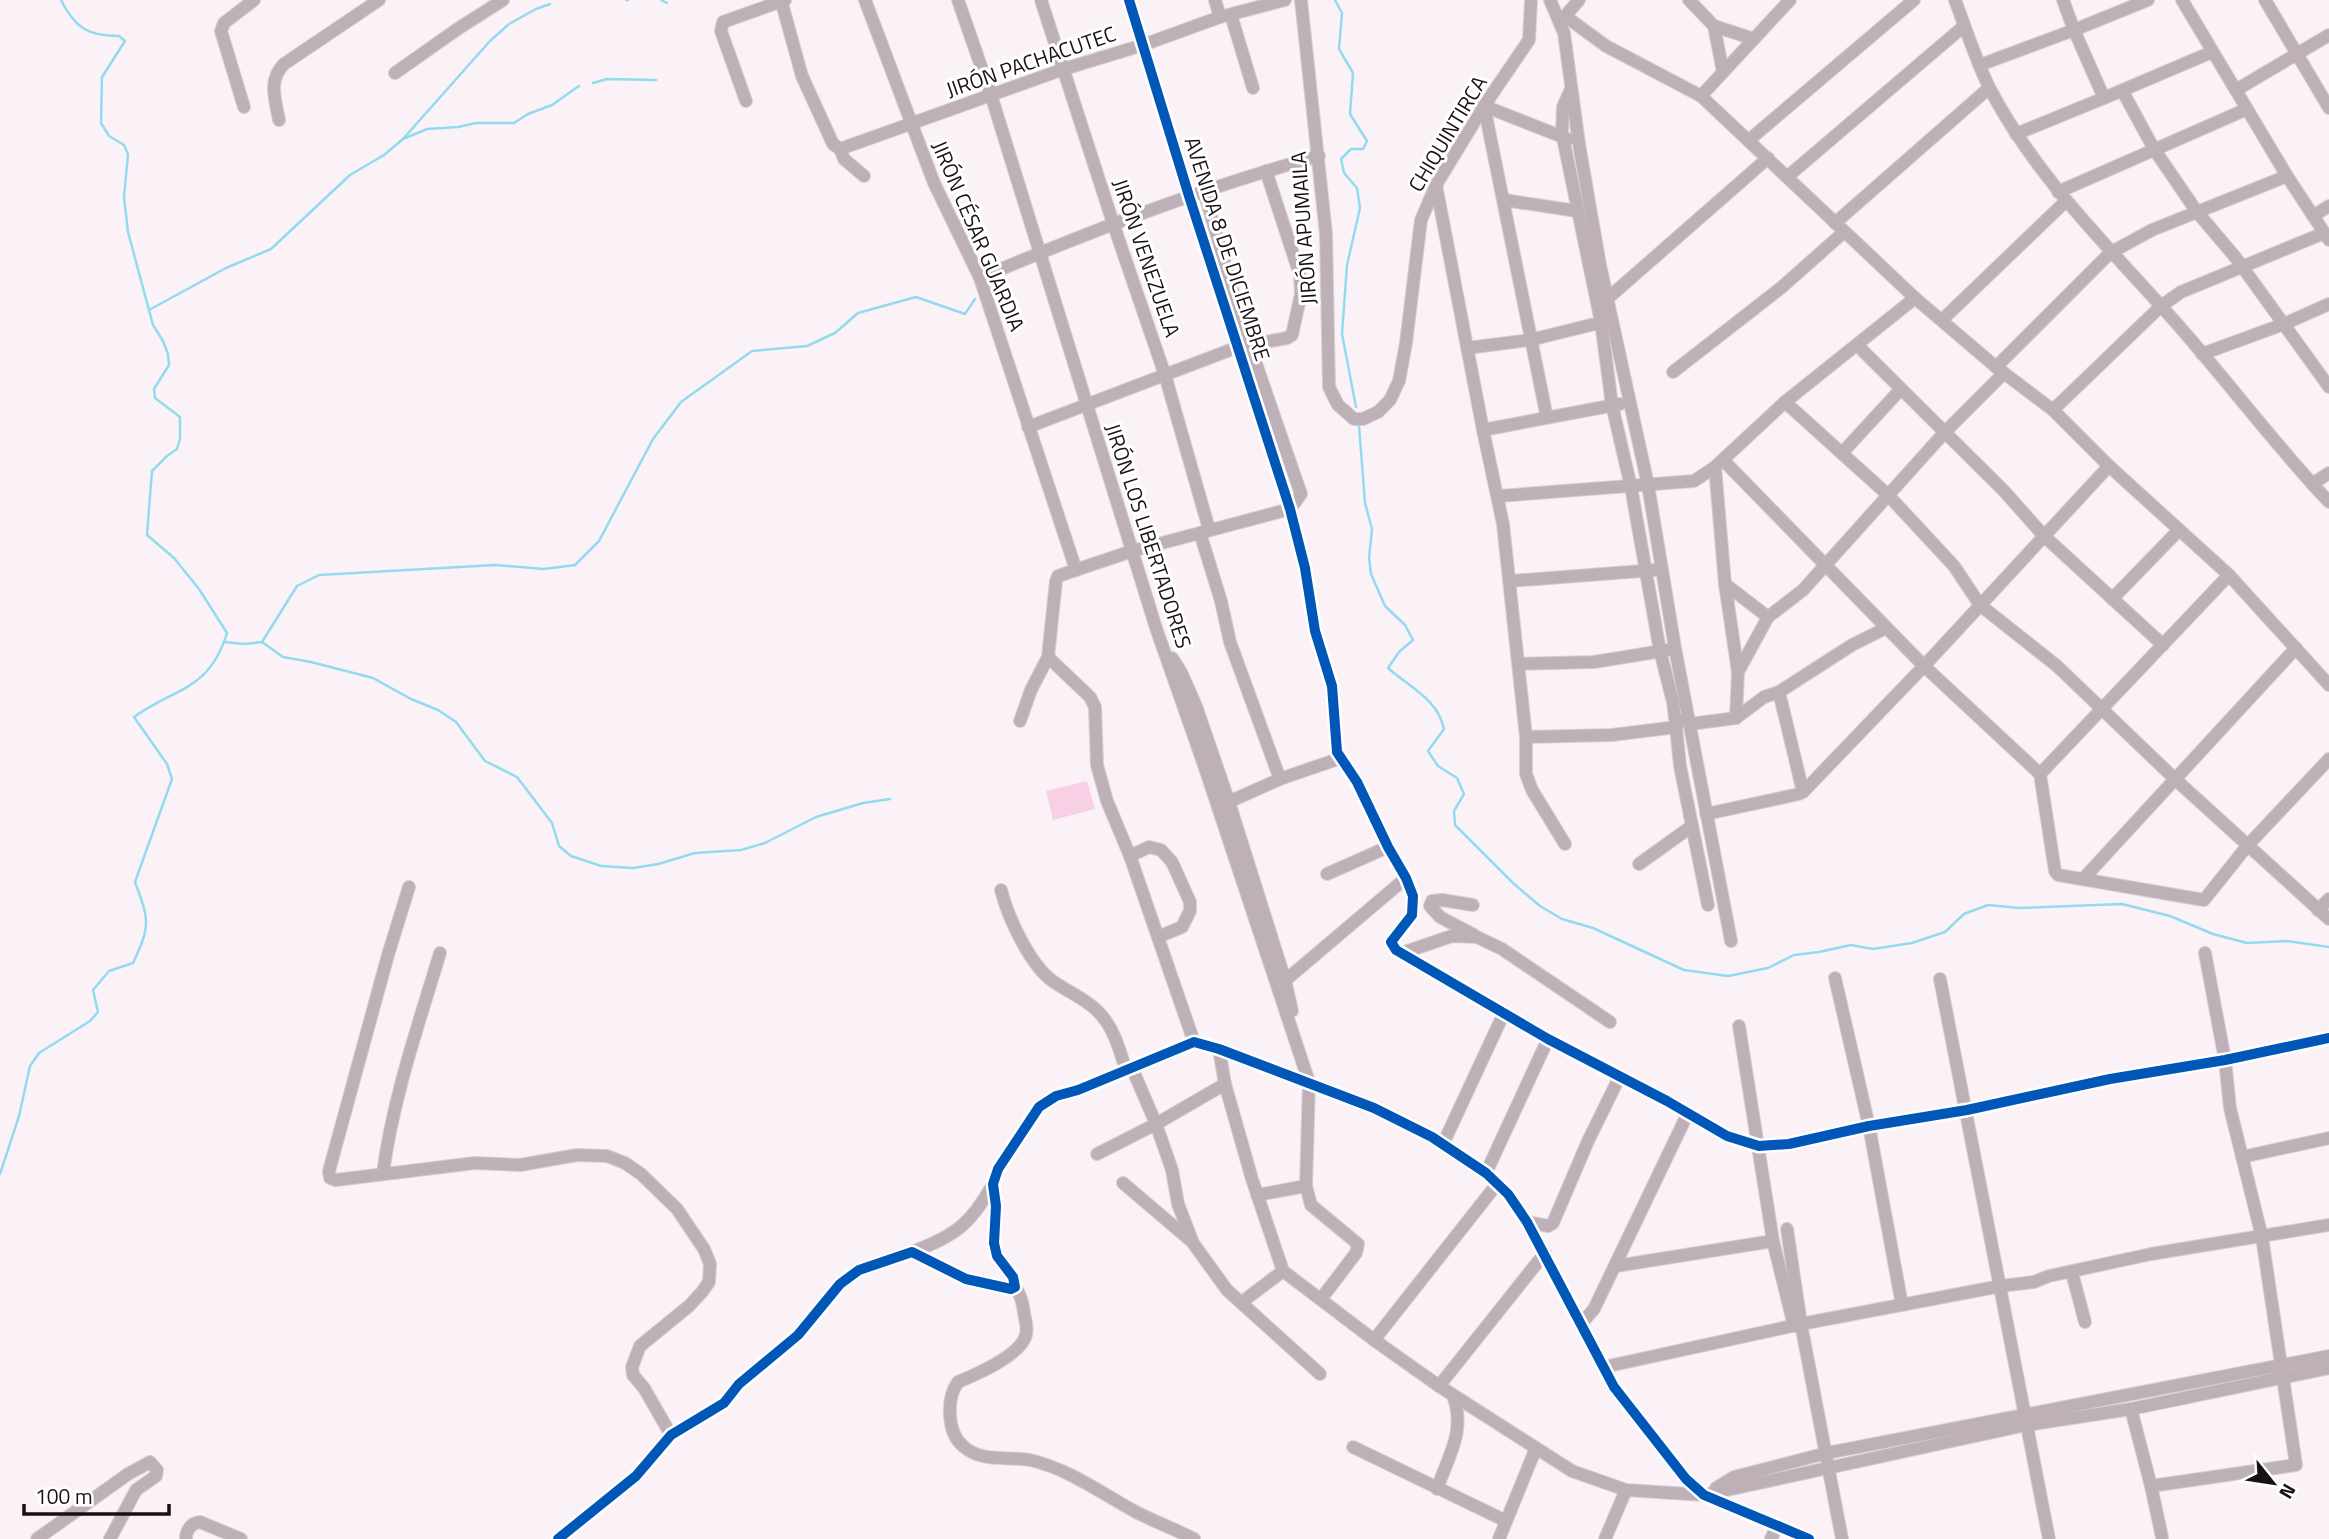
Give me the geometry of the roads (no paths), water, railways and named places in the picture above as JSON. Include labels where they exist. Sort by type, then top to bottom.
[{"type":"street","points":[[244,107],[221,32],[224,23],[254,0]]},
{"type":"street","points":[[279,120],[273,80],[276,71],[379,0]]},
{"type":"street","points":[[395,73],[503,0]]},
{"type":"street","name":"JIRÓN CÉSAR GUARDIA","points":[[865,0],[934,183],[980,278],[1076,570]]},
{"type":"street","name":"JIRÓN LOS LIBERTADORES","points":[[957,0],[1040,252],[1161,643],[1224,804],[1281,983],[1289,1024],[1309,1082]]},
{"type":"street","name":"JIRÓN VENEZUELA","points":[[1041,0],[1165,375],[1230,642],[1280,779]]},
{"type":"street","name":"AVENIDA 8 DE DICIEMBRE","points":[[1129,0],[1188,195],[1244,346],[1290,509],[1305,568],[1315,631],[1332,686],[1337,752],[1341,758]]},
{"type":"street","points":[[1215,0],[1225,16],[1253,88]]},
{"type":"street","name":"JIRÓN PACHACUTEC","points":[[836,147],[1225,16],[1285,0]]},
{"type":"street","name":"JIRÓN APUMAILA","points":[[1301,0],[1319,156],[1327,259],[1329,387],[1338,405],[1354,419],[1363,419],[1378,412]]},
{"type":"street","name":"CHIQUINTIRCA","points":[[1378,412],[1390,400],[1398,381],[1406,343],[1421,220],[1436,185],[1484,106],[1529,40],[1531,0]]},
{"type":"street","points":[[1550,0],[1562,19],[1594,265],[1606,321],[1630,402],[1648,485],[1675,648],[1731,941]]},
{"type":"street","points":[[1562,19],[1579,0]]},
{"type":"street","points":[[1689,0],[1714,26],[1754,39]]},
{"type":"street","points":[[1701,96],[1790,0]]},
{"type":"street","points":[[1749,140],[1914,0]]},
{"type":"street","points":[[1955,0],[1989,88],[2016,134],[2062,196],[2110,253],[2161,306],[2329,502]]},
{"type":"street","points":[[2063,0],[2104,98]]},
{"type":"street","points":[[1980,65],[2148,0]]},
{"type":"street","points":[[2053,410],[2161,306],[2181,292],[2326,236],[2182,0]]},
{"type":"street","points":[[2265,0],[2329,108]]},
{"type":"street","points":[[746,102],[721,31],[723,22],[782,1],[802,76],[836,147],[844,159],[864,176]]},
{"type":"street","points":[[1562,19],[1606,46],[1701,96],[1915,298],[2000,370],[2053,410],[2109,466],[2229,575],[2329,685]]},
{"type":"street","points":[[1714,26],[1723,72]]},
{"type":"street","points":[[1787,177],[1965,26]]},
{"type":"street","points":[[2236,90],[2296,52],[2329,35]]},
{"type":"street","points":[[2016,134],[2123,92],[2212,52]]},
{"type":"street","points":[[1674,372],[1782,287],[1839,227],[1989,88]]},
{"type":"street","points":[[1571,89],[1563,107],[1562,136],[1577,211],[1607,299],[1612,405],[1631,487],[1660,651],[1674,702],[1680,766],[1708,905]]},
{"type":"street","points":[[2123,92],[2154,149],[2197,212],[2212,227],[2329,387]]},
{"type":"street","points":[[1484,106],[1579,144]]},
{"type":"street","points":[[1484,106],[1547,418]]},
{"type":"street","points":[[1943,319],[2062,196],[2154,149],[2247,109]]},
{"type":"street","points":[[980,278],[1188,195],[1319,156]]},
{"type":"street","points":[[1607,299],[1768,158]]},
{"type":"street","points":[[1028,428],[1244,346],[1292,335],[1301,294],[1300,275],[1266,170]]},
{"type":"street","points":[[1738,672],[1768,617],[1803,590],[2000,370],[2110,253],[2152,230],[2287,176]]},
{"type":"street","points":[[1436,185],[1483,430],[1499,496],[1511,581],[1512,619],[1526,737],[1526,774],[1532,790],[1565,844]]},
{"type":"street","points":[[1204,191],[1241,320],[1244,346]]},
{"type":"street","points":[[1504,200],[1577,211]]},
{"type":"street","points":[[2313,216],[2329,206]]},
{"type":"street","points":[[1499,496],[1694,481],[1719,464],[1785,402],[1915,298]]},
{"type":"street","points":[[2202,354],[2284,324],[2329,304]]},
{"type":"street","points":[[1467,348],[1530,340],[1606,321]]},
{"type":"street","points":[[1858,346],[2025,513],[2044,536],[2163,645]]},
{"type":"street","points":[[1842,453],[1900,390]]},
{"type":"street","points":[[1483,430],[1630,402]]},
{"type":"street","points":[[1785,402],[1888,495],[1954,566],[1980,606],[2057,666],[2176,780],[2329,919]]},
{"type":"street","points":[[1719,464],[1826,565],[1924,666],[2040,774],[2055,873],[2061,876],[2204,900],[2248,845],[2329,759]]},
{"type":"street","points":[[1719,464],[1725,583],[1738,672],[1736,718]]},
{"type":"street","points":[[1706,814],[1803,792],[2109,466]]},
{"type":"street","points":[[2312,484],[2329,473]]},
{"type":"street","points":[[1020,721],[1031,690],[1048,657],[1056,581],[1060,575],[1132,551],[1290,509]]},
{"type":"street","points":[[2112,599],[2179,530]]},
{"type":"street","points":[[1511,581],[1662,570]]},
{"type":"street","points":[[2040,774],[2229,575]]},
{"type":"street","points":[[1725,583],[1768,617]]},
{"type":"street","points":[[1690,724],[1736,718],[1765,697],[1779,692],[1852,645],[1886,628]]},
{"type":"street","points":[[1519,664],[1594,662],[1675,648]]},
{"type":"street","points":[[2084,878],[2296,649]]},
{"type":"street","points":[[1048,657],[1090,697],[1095,707],[1097,765],[1107,801],[1130,856],[1194,1042]]},
{"type":"street","points":[[1779,692],[1803,792]]},
{"type":"street","points":[[1676,727],[1687,708]]},
{"type":"street","points":[[1526,737],[1612,735],[1676,727]]},
{"type":"street","points":[[1224,804],[1280,779],[1341,758],[1357,782],[1413,896],[1412,915],[1391,942],[1395,950],[1548,1039],[1727,1136],[1759,1146],[1789,1144],[1869,1126],[1967,1111],[2110,1079],[2225,1060],[2329,1038]]},
{"type":"street","points":[[1639,864],[1692,825]]},
{"type":"street","points":[[1130,856],[1150,847],[1161,850],[1172,862],[1190,902],[1190,911],[1182,927],[1158,937]]},
{"type":"street","points":[[1327,874],[1388,847]]},
{"type":"street","points":[[1281,983],[1406,878]]},
{"type":"street","points":[[409,887],[329,1171],[330,1178],[336,1180],[475,1163],[520,1165],[560,1156],[595,1155],[607,1156],[625,1163],[641,1174],[677,1209],[704,1249],[710,1264],[709,1282],[702,1292],[640,1346],[632,1367],[634,1375],[671,1435]]},
{"type":"street","points":[[1001,890],[1006,912],[1038,964],[1052,981],[1087,1003],[1110,1027],[1156,1124],[1172,1170],[1178,1204],[1193,1243]]},
{"type":"street","points":[[2318,910],[2329,899]]},
{"type":"street","points":[[1473,905],[1442,900],[1432,901],[1430,906],[1440,917],[1496,945],[1610,1022]]},
{"type":"street","points":[[1402,953],[1452,936],[1478,937]]},
{"type":"street","points":[[383,1173],[407,1058],[440,953]]},
{"type":"street","points":[[2151,1486],[2296,1465],[2262,1237],[2230,1108],[2225,1060],[2205,953]]},
{"type":"street","points":[[1835,978],[1869,1126],[1902,1305]]},
{"type":"street","points":[[1940,979],[2049,1539]]},
{"type":"street","points":[[1443,1144],[1504,1013]]},
{"type":"street","points":[[1739,1026],[1773,1241],[1797,1325],[1827,1453],[1827,1468],[1842,1539]]},
{"type":"street","points":[[1486,1173],[1548,1039]]},
{"type":"street","points":[[558,1539],[636,1476],[671,1435],[724,1403],[738,1384],[798,1335],[839,1284],[859,1270],[933,1244],[967,1223],[978,1211],[998,1169],[1039,1107],[1055,1096],[1078,1090],[1194,1042],[1374,1108],[1443,1144],[1486,1173],[1508,1194],[1527,1222],[1614,1387],[1675,1466],[1704,1495],[1809,1539]]},
{"type":"street","points":[[1219,1049],[1225,1084],[1257,1195],[1283,1271],[1439,1386],[1536,1448],[1573,1471],[1626,1490],[1704,1495],[1827,1468],[1867,1452]]},
{"type":"street","points":[[1527,1222],[1548,1226],[1553,1223],[1588,1141],[1620,1076]]},
{"type":"street","points":[[1309,1082],[1306,1186],[1311,1205],[1359,1244],[1356,1253],[1321,1299]]},
{"type":"street","points":[[1097,1154],[1225,1084]]},
{"type":"street","points":[[1581,1324],[1594,1309],[1616,1266],[1688,1113]]},
{"type":"street","points":[[2242,1157],[2329,1138]]},
{"type":"street","points":[[1123,1183],[1193,1243],[1227,1290],[1320,1374]]},
{"type":"street","points":[[993,1184],[996,1206],[994,1242],[997,1256],[1013,1277],[1022,1299],[1027,1326],[1025,1338],[1011,1354],[955,1386],[951,1396],[954,1434],[965,1449],[985,1456],[1028,1460],[1063,1471],[1138,1513],[1194,1539]]},
{"type":"street","points":[[1374,1340],[1497,1184]]},
{"type":"street","points":[[1257,1195],[1306,1186]]},
{"type":"street","points":[[1604,1367],[1797,1325],[2034,1282],[2151,1254],[2329,1225]]},
{"type":"street","points":[[1787,1229],[1797,1325]]},
{"type":"street","points":[[1616,1266],[1773,1241]]},
{"type":"street","points":[[912,1252],[966,1279],[1011,1289],[1015,1287]]},
{"type":"street","points":[[1439,1386],[1545,1253]]},
{"type":"street","points":[[1242,1303],[1283,1271]]},
{"type":"street","points":[[2072,1273],[2085,1322]]},
{"type":"street","points":[[2025,1420],[2131,1409],[2281,1372],[2329,1356]]},
{"type":"street","points":[[1704,1495],[1734,1477],[1827,1453],[1867,1452],[2281,1372],[2329,1368]]},
{"type":"street","points":[[1437,1489],[1456,1440],[1459,1424],[1454,1395]]},
{"type":"street","points":[[2131,1409],[2162,1538]]},
{"type":"street","points":[[1353,1447],[1506,1521]]},
{"type":"street","points":[[1499,1539],[1536,1448]]},
{"type":"street","points":[[37,1539],[128,1474],[150,1462],[157,1470],[156,1476],[136,1490],[110,1539]]},
{"type":"street","points":[[1605,1539],[1626,1490]]},
{"type":"street","points":[[186,1539],[189,1528],[200,1522],[241,1539]]},
{"type":"street","points":[[1771,1539],[1777,1526]]},
{"type":"waterway","points":[[0,1174],[19,1116],[30,1066],[39,1053],[90,1021],[98,1012],[93,990],[109,971],[133,963],[143,940],[145,914],[135,882],[172,779],[167,764],[134,717],[201,677],[220,652],[227,633],[199,589],[174,558],[147,535],[152,471],[177,449],[180,417],[155,398],[154,389],[169,365],[168,354],[153,325],[128,232],[124,197],[128,154],[124,145],[109,136],[101,123],[102,77],[125,41],[119,36],[91,32],[77,24],[61,0]]},
{"type":"waterway","points":[[661,0],[667,3]]},
{"type":"waterway","points":[[1335,0],[1342,13],[1339,49],[1353,73],[1350,114],[1367,141],[1363,149],[1351,149],[1341,159],[1344,173],[1357,188],[1360,208],[1347,265],[1342,334],[1356,407]]},
{"type":"waterway","points":[[149,310],[226,268],[271,249],[350,175],[384,155],[403,139],[490,41],[509,24],[550,4]]},
{"type":"waterway","points":[[593,83],[607,79],[656,80]]},
{"type":"waterway","points":[[403,139],[427,129],[476,123],[514,123],[528,114],[552,105],[579,86]]},
{"type":"waterway","points":[[224,642],[262,642],[297,586],[319,575],[495,565],[544,569],[575,565],[599,541],[653,439],[681,402],[752,351],[807,346],[835,333],[858,313],[916,297],[965,314],[975,299]]},
{"type":"waterway","points":[[1359,426],[1365,503],[1372,529],[1369,558],[1371,574],[1385,606],[1405,625],[1413,640],[1399,652],[1388,668],[1422,694],[1441,719],[1444,729],[1428,751],[1438,766],[1457,778],[1464,794],[1454,811],[1455,825],[1513,883],[1540,906],[1562,919],[1593,928],[1684,970],[1728,976],[1768,968],[1794,955],[1851,945],[1873,949],[1912,943],[1945,932],[1964,914],[1988,905],[2019,908],[2122,904],[2170,916],[2213,934],[2247,943],[2287,941],[2329,947]]},
{"type":"waterway","points":[[262,642],[283,657],[373,678],[438,710],[456,722],[485,761],[517,777],[552,823],[559,846],[571,856],[601,866],[633,868],[695,853],[741,850],[765,843],[816,817],[863,803],[890,799]]}]
